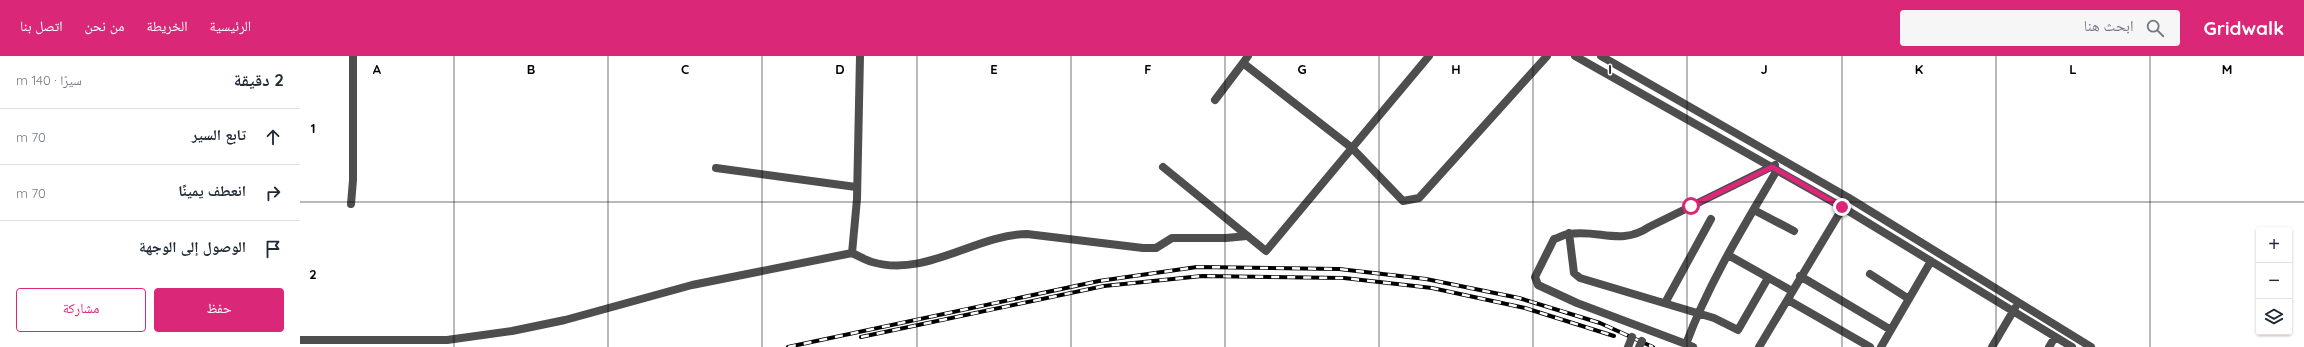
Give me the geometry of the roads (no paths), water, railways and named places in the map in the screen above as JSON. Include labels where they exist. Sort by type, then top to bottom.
[{"type":"street","points":[[351,204],[353,180],[353,56]]},
{"type":"street","points":[[852,253],[856,187],[860,56]]},
{"type":"street","points":[[1163,167],[1266,251],[1429,56]]},
{"type":"street","points":[[1215,100],[1245,59],[1352,148],[1403,201],[1419,198],[1547,56]]},
{"type":"street","points":[[1575,56],[1842,207],[2072,347]]},
{"type":"street","points":[[1601,56],[1629,71],[1782,162],[1849,198],[2020,301],[2091,347]]},
{"type":"street","points":[[1774,168],[1754,210],[1697,314],[1690,345],[1577,303],[1538,285],[1535,277],[1554,239],[1569,234],[1624,237],[1638,235],[1656,223],[1774,168],[1782,162]]},
{"type":"street","points":[[716,168],[856,187]]},
{"type":"street","points":[[1759,347],[1788,300],[1800,276],[1849,198]]},
{"type":"street","points":[[1754,210],[1794,231]]},
{"type":"street","points":[[1665,303],[1711,219]]},
{"type":"street","points":[[300,340],[447,340],[512,331],[565,320],[692,285],[852,253],[872,262],[904,265],[922,262],[1008,235],[1026,234],[1143,248],[1156,248],[1172,238],[1226,238],[1247,236]]},
{"type":"street","points":[[1569,234],[1574,272],[1580,278],[1714,318],[1738,330],[1768,278]]},
{"type":"street","points":[[1728,255],[1792,291]]},
{"type":"street","points":[[1881,347],[1931,260]]},
{"type":"street","points":[[1870,274],[1908,299]]},
{"type":"street","points":[[1800,276],[1891,330]]},
{"type":"street","points":[[1788,300],[1870,347]]},
{"type":"street","points":[[1992,347],[2020,301]]},
{"type":"street","points":[[1628,347],[1637,325]]},
{"type":"street","points":[[1641,344],[1647,329]]},
{"type":"street","points":[[2049,347],[2055,337]]},
{"type":"railway","points":[[788,347],[1099,281],[1197,267],[1339,269],[1426,279],[1519,298],[1600,323],[1653,347]]},
{"type":"railway","points":[[861,337],[1104,286],[1202,276],[1344,278],[1432,288],[1525,308],[1614,336]]}]
